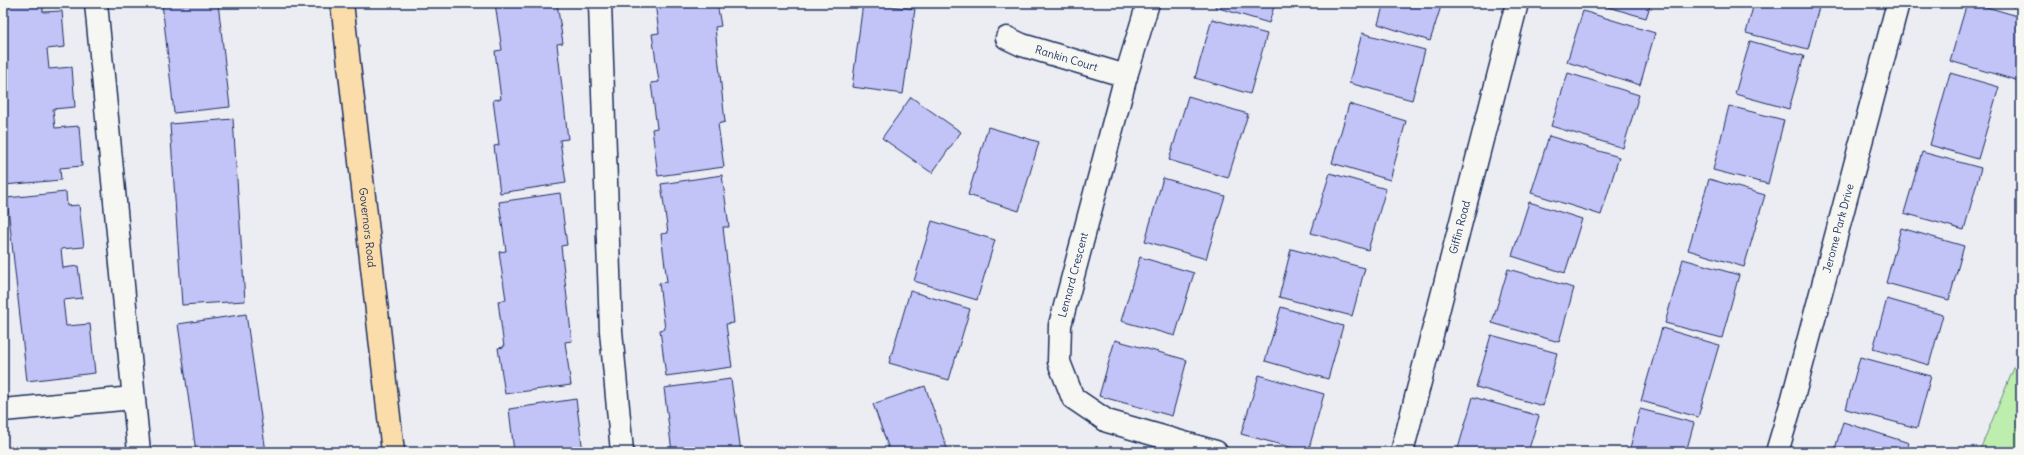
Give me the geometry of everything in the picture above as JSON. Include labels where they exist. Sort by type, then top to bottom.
[{"type":"main road","name":"Governors Road","points":[[342,3],[393,452]]},
{"type":"street","points":[[96,3],[139,452]]},
{"type":"street","points":[[600,3],[611,331],[622,452]]},
{"type":"street","name":"Lennard Crescent","points":[[1148,3],[1126,76],[1060,324],[1059,362],[1073,398],[1107,420],[1216,452]]},
{"type":"street","name":"Giffin Road","points":[[1402,452],[1517,3]]},
{"type":"street","name":"Jerome Park Drive","points":[[1777,452],[1793,398],[1898,3]]},
{"type":"street","name":"Rankin Court","points":[[1007,38],[1022,45],[1126,76]]},
{"type":"street","points":[[3,410],[133,398]]},
{"type":"green space","points":[[2021,351],[2021,452],[1979,452]]},
{"type":"building","points":[[3,3],[43,3],[43,12],[62,11],[65,47],[47,49],[49,69],[72,67],[75,107],[53,109],[55,128],[79,126],[82,166],[60,168],[61,180],[4,185]]},
{"type":"building","points":[[162,3],[218,3],[230,107],[174,113]]},
{"type":"building","points":[[495,3],[557,3],[563,43],[557,44],[568,139],[560,140],[566,183],[500,193],[494,146],[499,145],[493,100],[501,99],[495,51],[502,50]]},
{"type":"building","points":[[655,3],[717,3],[721,26],[715,27],[725,122],[718,124],[724,167],[658,176],[652,129],[657,128],[651,83],[659,82],[652,34],[659,33]]},
{"type":"building","points":[[863,3],[915,9],[903,94],[852,87]]},
{"type":"building","points":[[1216,3],[1275,3],[1269,23],[1215,7]]},
{"type":"building","points":[[1384,3],[1442,3],[1430,41],[1378,24]]},
{"type":"building","points":[[1594,3],[1651,3],[1646,18]]},
{"type":"building","points":[[1754,3],[1820,3],[1808,49],[1746,33]]},
{"type":"building","points":[[1967,3],[1973,3],[2021,17],[2021,75],[2019,81],[1950,61]]},
{"type":"building","points":[[2003,3],[2021,3],[2021,9]]},
{"type":"building","points":[[1583,11],[1655,33],[1640,85],[1567,62]]},
{"type":"building","points":[[1212,19],[1267,34],[1250,94],[1195,78]]},
{"type":"building","points":[[1362,33],[1425,50],[1412,100],[1349,83]]},
{"type":"building","points":[[1750,41],[1804,56],[1789,109],[1735,94]]},
{"type":"building","points":[[1568,73],[1639,95],[1623,148],[1551,126]]},
{"type":"building","points":[[1950,73],[1999,87],[1978,159],[1930,145]]},
{"type":"building","points":[[1188,96],[1248,114],[1228,178],[1169,160]]},
{"type":"building","points":[[911,97],[961,132],[932,173],[882,138]]},
{"type":"building","points":[[1349,104],[1406,121],[1390,180],[1332,163]]},
{"type":"building","points":[[1729,106],[1784,120],[1768,184],[1713,170]]},
{"type":"building","points":[[233,119],[245,301],[182,305],[170,124]]},
{"type":"building","points":[[988,127],[1039,142],[1019,211],[968,195]]},
{"type":"building","points":[[1549,136],[1619,157],[1601,215],[1531,193]]},
{"type":"building","points":[[1922,152],[1981,168],[1964,230],[1904,213]]},
{"type":"building","points":[[1330,173],[1386,189],[1368,250],[1311,233]]},
{"type":"building","points":[[722,175],[729,227],[723,227],[734,323],[726,324],[732,367],[666,376],[660,330],[665,329],[659,283],[667,282],[661,234],[668,233],[661,184]]},
{"type":"building","points":[[1163,178],[1225,196],[1206,259],[1145,241]]},
{"type":"building","points":[[1709,179],[1765,195],[1744,267],[1688,250]]},
{"type":"building","points":[[66,192],[67,206],[79,205],[84,247],[61,249],[63,268],[78,266],[82,298],[63,300],[66,326],[90,324],[95,373],[27,381],[7,198]]},
{"type":"building","points":[[560,193],[567,245],[561,246],[572,341],[565,342],[571,385],[505,394],[498,348],[504,347],[498,301],[506,300],[499,252],[506,251],[499,202]]},
{"type":"building","points":[[1529,202],[1582,219],[1565,273],[1512,256]]},
{"type":"building","points":[[932,221],[995,240],[977,300],[914,281]]},
{"type":"building","points":[[1901,228],[1964,246],[1949,300],[1886,283]]},
{"type":"building","points":[[1291,249],[1365,268],[1352,316],[1279,297]]},
{"type":"building","points":[[1140,257],[1194,273],[1175,336],[1121,321]]},
{"type":"building","points":[[1683,259],[1739,275],[1722,338],[1665,323]]},
{"type":"building","points":[[1508,269],[1574,288],[1559,342],[1492,323]]},
{"type":"building","points":[[910,291],[970,309],[949,380],[889,363]]},
{"type":"building","points":[[1887,299],[1943,315],[1929,365],[1873,349]]},
{"type":"building","points":[[1281,307],[1343,326],[1328,379],[1265,361]]},
{"type":"building","points":[[246,314],[266,452],[196,452],[178,324]]},
{"type":"building","points":[[1662,328],[1719,345],[1698,417],[1641,401]]},
{"type":"building","points":[[1491,335],[1557,353],[1543,406],[1476,387]]},
{"type":"building","points":[[1115,340],[1187,360],[1172,416],[1099,396]]},
{"type":"building","points":[[1860,357],[1931,376],[1917,428],[1846,409]]},
{"type":"building","points":[[1259,375],[1324,394],[1308,452],[1241,434]]},
{"type":"building","points":[[731,379],[741,452],[672,452],[664,388]]},
{"type":"building","points":[[925,386],[948,451],[890,452],[873,404]]},
{"type":"building","points":[[1473,397],[1539,416],[1528,452],[1457,452]]},
{"type":"building","points":[[576,399],[583,452],[514,452],[509,409]]},
{"type":"building","points":[[1640,409],[1694,423],[1686,452],[1629,452]]},
{"type":"building","points":[[1843,422],[1909,443],[1906,452],[1834,452]]}]
